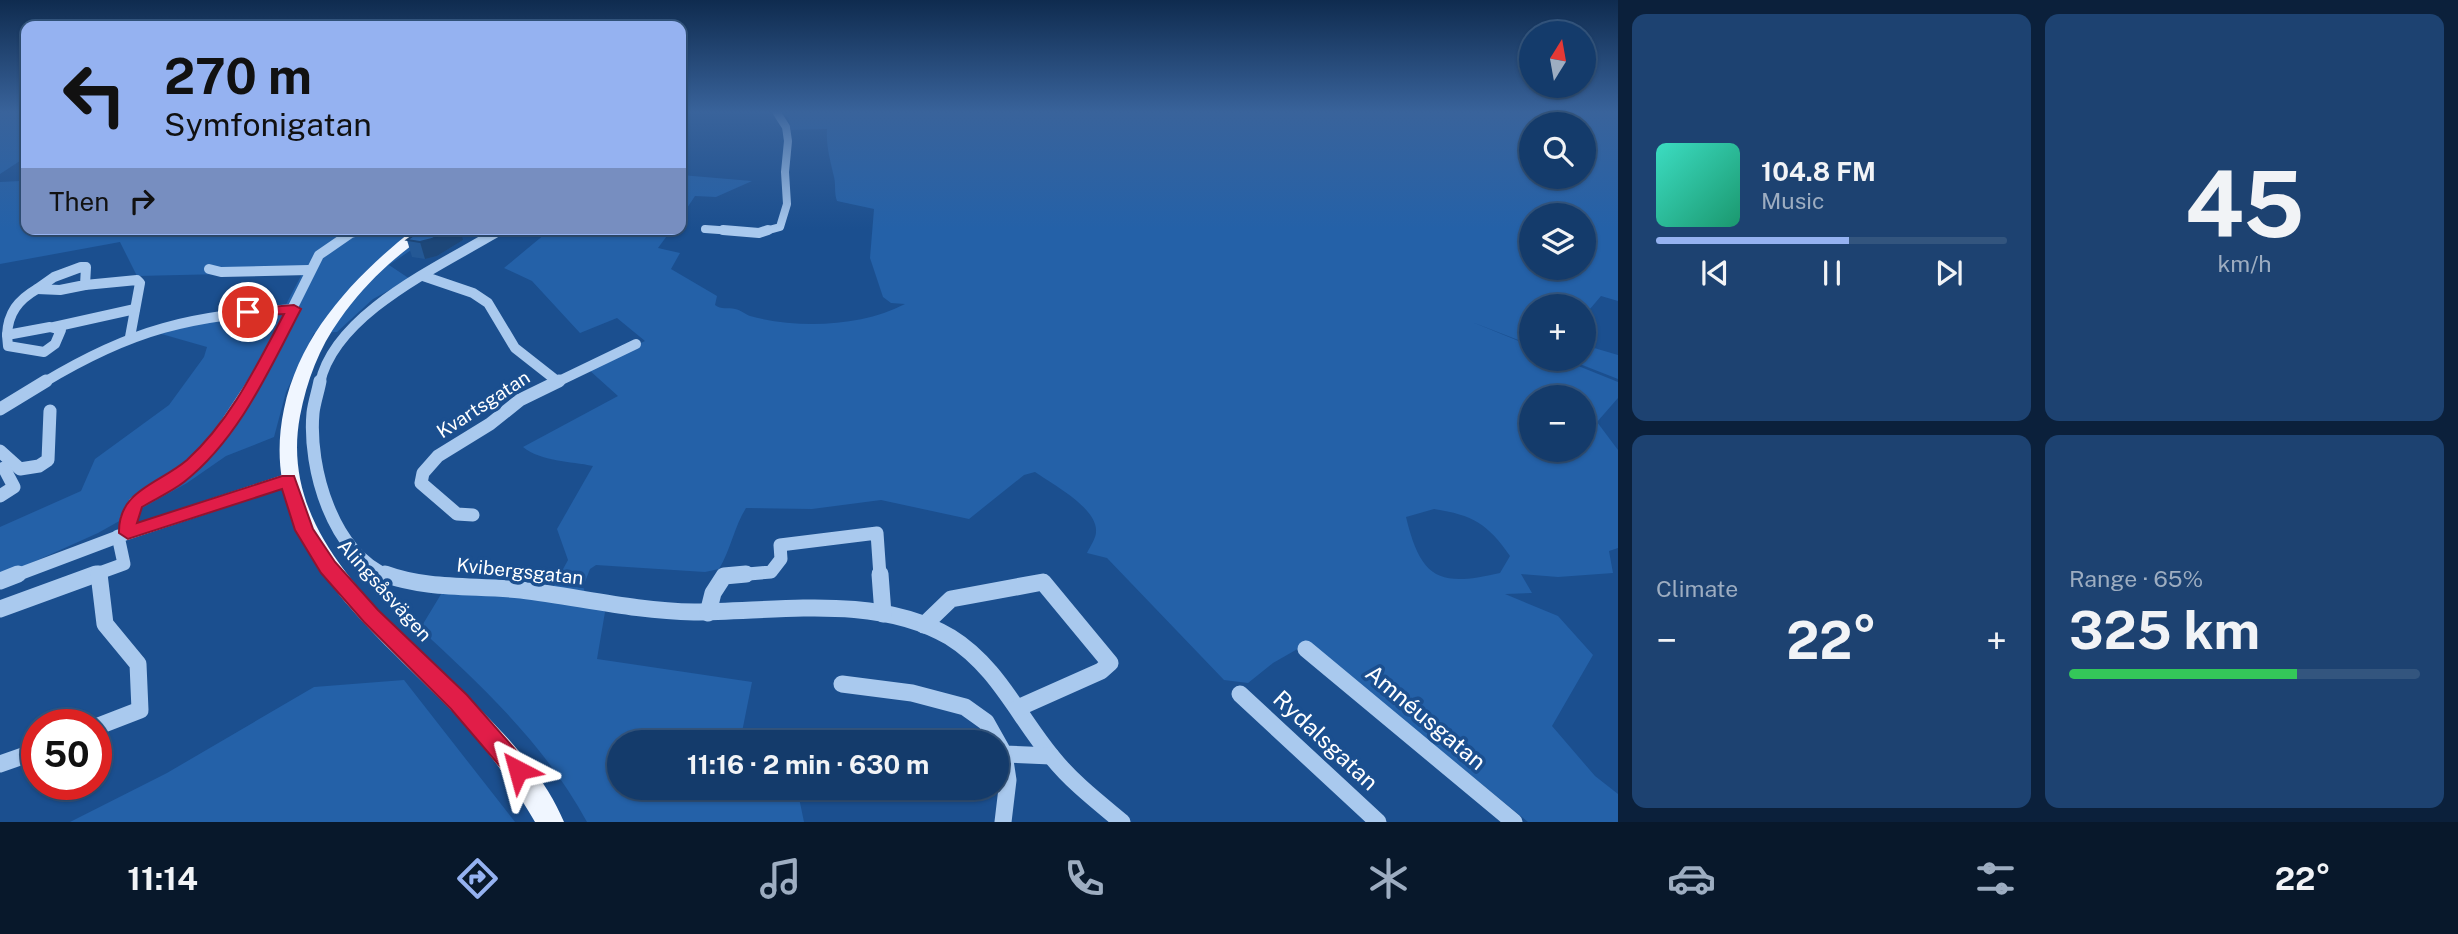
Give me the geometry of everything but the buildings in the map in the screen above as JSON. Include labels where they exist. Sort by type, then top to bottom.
[{"type":"main road","name":"Alingsåsvägen","points":[[416,235],[371,272],[339,306],[312,352],[293,401],[286,450],[288,480],[304,530],[328,568],[371,616],[492,738],[518,770],[550,822]]},
{"type":"street","points":[[705,229],[760,233],[776,229],[787,211],[790,196],[785,172],[786,151]]},
{"type":"street","points":[[0,609],[124,564],[123,534],[135,503],[177,478],[212,446],[251,390],[294,309],[309,270],[319,255],[347,235]]},
{"type":"street","name":"Kvibergsgatan","points":[[492,235],[384,299],[348,330],[326,364],[318,390],[314,429],[319,476],[332,515],[361,560],[382,573],[406,579],[534,591],[659,611],[861,611],[924,625],[967,648],[1001,682],[1051,756],[1072,780],[1122,822]]},
{"type":"street","points":[[54,327],[61,330],[59,339],[44,352],[8,346],[9,313],[27,294],[54,277],[81,267],[86,267],[85,285]]},
{"type":"street","points":[[209,269],[221,272],[309,270]]},
{"type":"street","points":[[423,276],[474,293],[488,303],[515,348],[557,381]]},
{"type":"street","points":[[37,289],[60,290],[137,281],[140,283],[130,337]]},
{"type":"street","points":[[0,409],[81,361],[130,337],[197,319],[294,309]]},
{"type":"street","points":[[7,335],[135,310]]},
{"type":"street","name":"Kvartsgatan","points":[[473,516],[457,514],[421,483],[424,472],[446,449],[491,424],[503,410],[636,344]]},
{"type":"street","points":[[5,468],[29,469],[48,460],[50,411]]},
{"type":"street","points":[[0,451],[14,487],[0,496]]},
{"type":"street","points":[[0,581],[123,534],[288,480]]},
{"type":"street","points":[[708,613],[713,593],[724,576],[771,572],[781,559],[780,545],[877,533],[883,614]]},
{"type":"street","points":[[99,573],[106,624],[138,664],[140,710],[112,721]]},
{"type":"street","points":[[924,625],[951,599],[1043,582],[1110,663],[1101,671],[1018,708]]},
{"type":"street","name":"Amnéusgatan","points":[[1306,649],[1514,822]]},
{"type":"street","points":[[842,684],[949,701],[977,713],[992,730]]},
{"type":"street","name":"Rydalsgatan","points":[[1240,694],[1378,822]]},
{"type":"street","points":[[1009,754],[1051,756]]},
{"type":"street","points":[[0,764],[21,757]]},
{"type":"street","points":[[1003,822],[1006,800]]},
{"type":"shaded area","points":[[0,151],[21,151],[21,160],[0,174]]},
{"type":"shaded area","points":[[829,151],[1519,151],[1519,189],[1596,189],[1596,151],[1618,151],[1618,301],[1601,296],[1596,302],[1596,294],[1519,294],[1519,340],[1472,322],[1519,341],[1519,371],[1591,371],[1618,382],[1618,398],[1597,422],[1618,450],[1618,548],[1609,551],[1613,573],[1558,577],[1521,574],[1532,593],[1505,594],[1558,616],[1593,655],[1552,726],[1595,776],[1618,794],[1618,822],[1528,822],[1308,643],[1273,663],[1248,683],[1224,680],[1107,558],[1087,553],[1096,532],[1090,514],[1073,498],[1035,472],[1024,475],[969,519],[881,500],[812,509],[746,508],[719,569],[705,572],[596,565],[590,569],[583,587],[587,596],[605,612],[597,659],[752,682],[742,730],[607,730],[607,800],[799,800],[804,822],[587,822],[533,743],[490,696],[420,629],[446,586],[549,595],[568,560],[557,529],[593,466],[539,456],[523,447],[618,396],[588,369],[645,341],[617,318],[580,333],[532,281],[504,268],[544,235],[668,235],[658,248],[680,253],[671,269],[717,296],[715,305],[750,316],[788,323],[829,324],[888,312],[905,304],[891,303],[883,297],[870,258],[874,209],[837,201]],"holes":[[[1434,509],[1459,514],[1487,529],[1510,556],[1500,573],[1462,579],[1448,578],[1436,574],[1427,566],[1412,538],[1406,517]]]},
{"type":"shaded area","points":[[686,175],[752,181],[716,197],[695,196],[686,210]]},
{"type":"shaded area","points":[[21,181],[21,235],[433,235],[389,265],[410,279],[373,299],[337,332],[314,333],[286,392],[274,437],[226,456],[187,483],[98,533],[0,577],[0,527],[81,491],[95,459],[169,405],[204,357],[207,347],[158,333],[225,319],[281,314],[303,272],[137,276],[120,242],[0,264],[0,182]]},
{"type":"shaded area","points":[[1596,349],[1618,355],[1618,379],[1596,370]]},
{"type":"shaded area","points":[[404,680],[515,822],[70,822],[167,773],[314,687]]},
{"type":"route","points":[[248,312],[294,309],[251,390],[212,446],[194,466],[135,503],[127,518],[128,533],[288,480],[304,530],[328,568],[371,616],[459,702],[518,770]]}]
